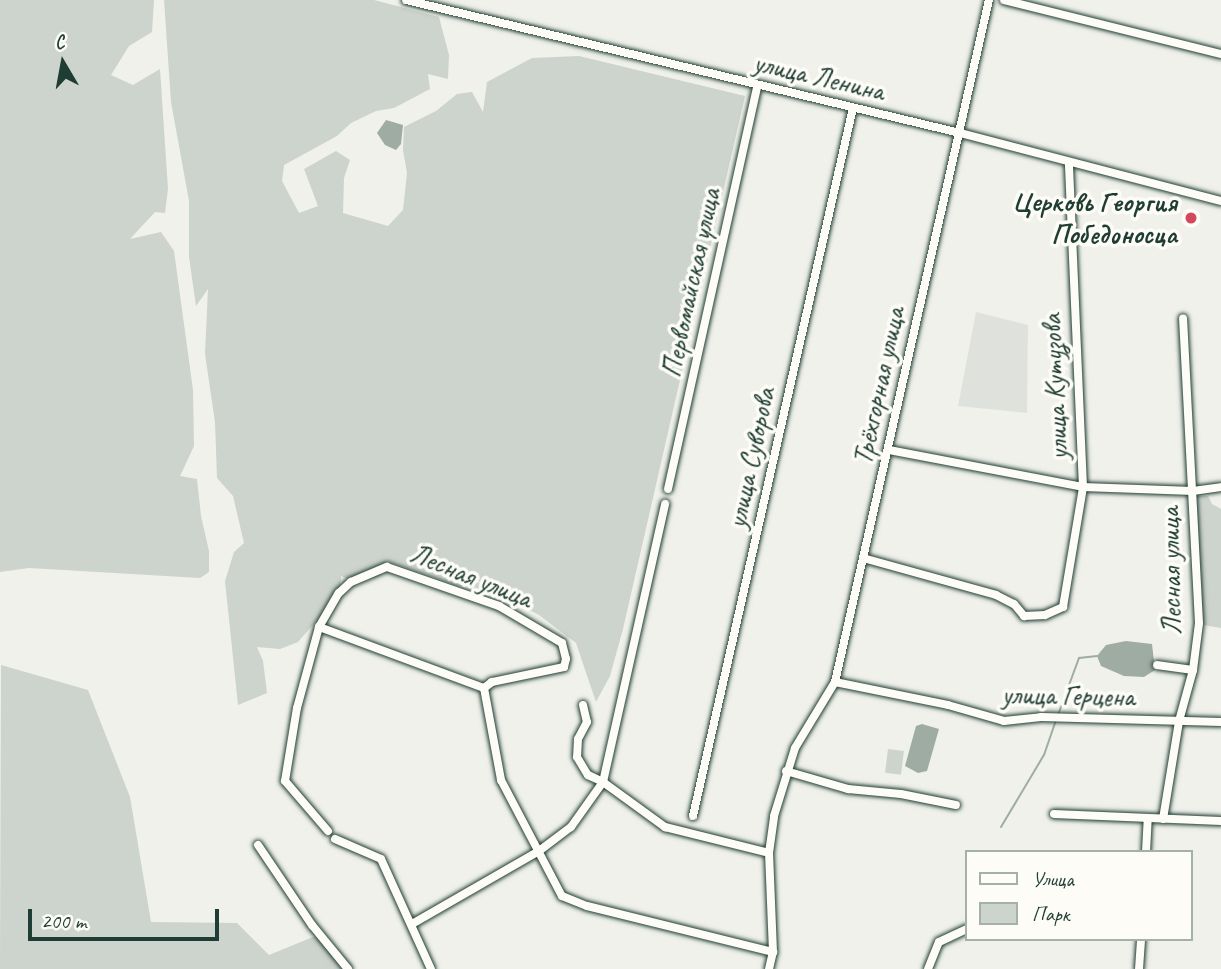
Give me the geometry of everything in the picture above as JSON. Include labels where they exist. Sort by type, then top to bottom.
[{"type":"street","name":"улица Ленина","points":[[405,0],[956,132],[1069,164],[1221,201]]},
{"type":"street","name":"Трёхгорная улица","points":[[769,969],[773,952],[769,853],[786,771],[794,748],[835,682],[889,450],[956,132],[989,0]]},
{"type":"street","points":[[1004,0],[1221,54]]},
{"type":"street","name":"Первомайская улица","points":[[668,489],[757,86]]},
{"type":"street","name":"улица Суворова","points":[[693,817],[853,108]]},
{"type":"street","name":"улица Кутузова","points":[[863,558],[996,595],[1014,604],[1024,616],[1045,615],[1063,607],[1083,486],[1069,164]]},
{"type":"street","name":"Лесная улица","points":[[1163,819],[1179,720],[1193,670],[1199,623],[1183,318]]},
{"type":"street","points":[[889,450],[1083,486],[1192,491],[1221,487]]},
{"type":"street","points":[[412,924],[539,851],[571,827],[603,782],[665,504]]},
{"type":"street","name":"Лесная улица","points":[[319,627],[339,593],[351,582],[387,567],[499,607],[562,643],[566,659],[564,667],[492,682],[484,688]]},
{"type":"street","points":[[328,831],[285,781],[297,708],[319,627],[484,688],[501,780],[562,896],[587,906],[773,952]]},
{"type":"street","points":[[1157,665],[1193,670]]},
{"type":"street","name":"улица Герцена","points":[[835,682],[948,705],[1004,721],[1041,717],[1221,722]]},
{"type":"street","points":[[583,705],[587,722],[578,739],[578,758],[588,775],[603,782],[665,827],[769,853]]},
{"type":"street","points":[[786,771],[848,789],[901,794],[956,805]]},
{"type":"street","points":[[1054,814],[1221,821]]},
{"type":"street","points":[[1146,850],[1148,818]]},
{"type":"street","points":[[335,839],[381,859],[431,969]]},
{"type":"street","points":[[258,845],[312,925],[348,969]]},
{"type":"street","points":[[928,969],[939,942],[965,930]]},
{"type":"street","points":[[1139,969],[1141,941]]},
{"type":"shaded area","points":[[386,120],[403,125],[401,144],[396,150],[385,145],[377,133]]},
{"type":"shaded area","points":[[976,312],[1028,325],[1027,413],[958,406]]},
{"type":"shaded area","points":[[1126,641],[1152,644],[1155,670],[1144,677],[1124,676],[1101,666],[1097,656],[1106,645]]},
{"type":"shaded area","points":[[922,724],[939,729],[927,771],[918,773],[905,766],[916,726]]},
{"type":"green space","points":[[0,0],[154,0],[152,32],[129,46],[111,75],[133,85],[160,69],[168,189],[165,213],[155,212],[130,239],[161,232],[174,251],[193,390],[194,446],[180,476],[197,479],[201,516],[209,551],[209,572],[200,578],[29,568],[0,572]]},
{"type":"green space","points":[[164,0],[374,0],[439,17],[449,55],[448,79],[428,74],[430,89],[394,108],[376,111],[351,123],[337,136],[284,165],[282,181],[299,213],[318,206],[304,169],[336,151],[350,160],[344,178],[343,213],[388,226],[403,210],[407,173],[403,150],[404,127],[436,111],[457,94],[472,92],[483,112],[487,82],[532,58],[579,56],[745,96],[623,629],[610,676],[596,702],[576,643],[539,615],[496,592],[456,585],[387,561],[380,576],[355,582],[341,576],[340,590],[333,602],[298,642],[280,649],[257,647],[263,661],[267,693],[238,705],[225,581],[234,552],[244,543],[233,496],[217,478],[215,422],[205,354],[208,289],[196,306],[189,257],[189,201],[171,102]]},
{"type":"green space","points":[[1196,496],[1208,496],[1212,504],[1221,509],[1221,628],[1203,625]]},
{"type":"green space","points":[[1,665],[88,690],[130,797],[151,922],[237,923],[269,955],[313,937],[326,939],[345,969],[0,969]]},
{"type":"green space","points":[[888,749],[904,751],[901,775],[885,773]]},
{"type":"waterway","points":[[1058,715],[1079,658],[1097,656]]},
{"type":"waterway","points":[[1001,827],[1044,755],[1056,720]]},
{"type":"place","name":"Церковь Георгия Победоносца","points":[[1191,218]]}]
